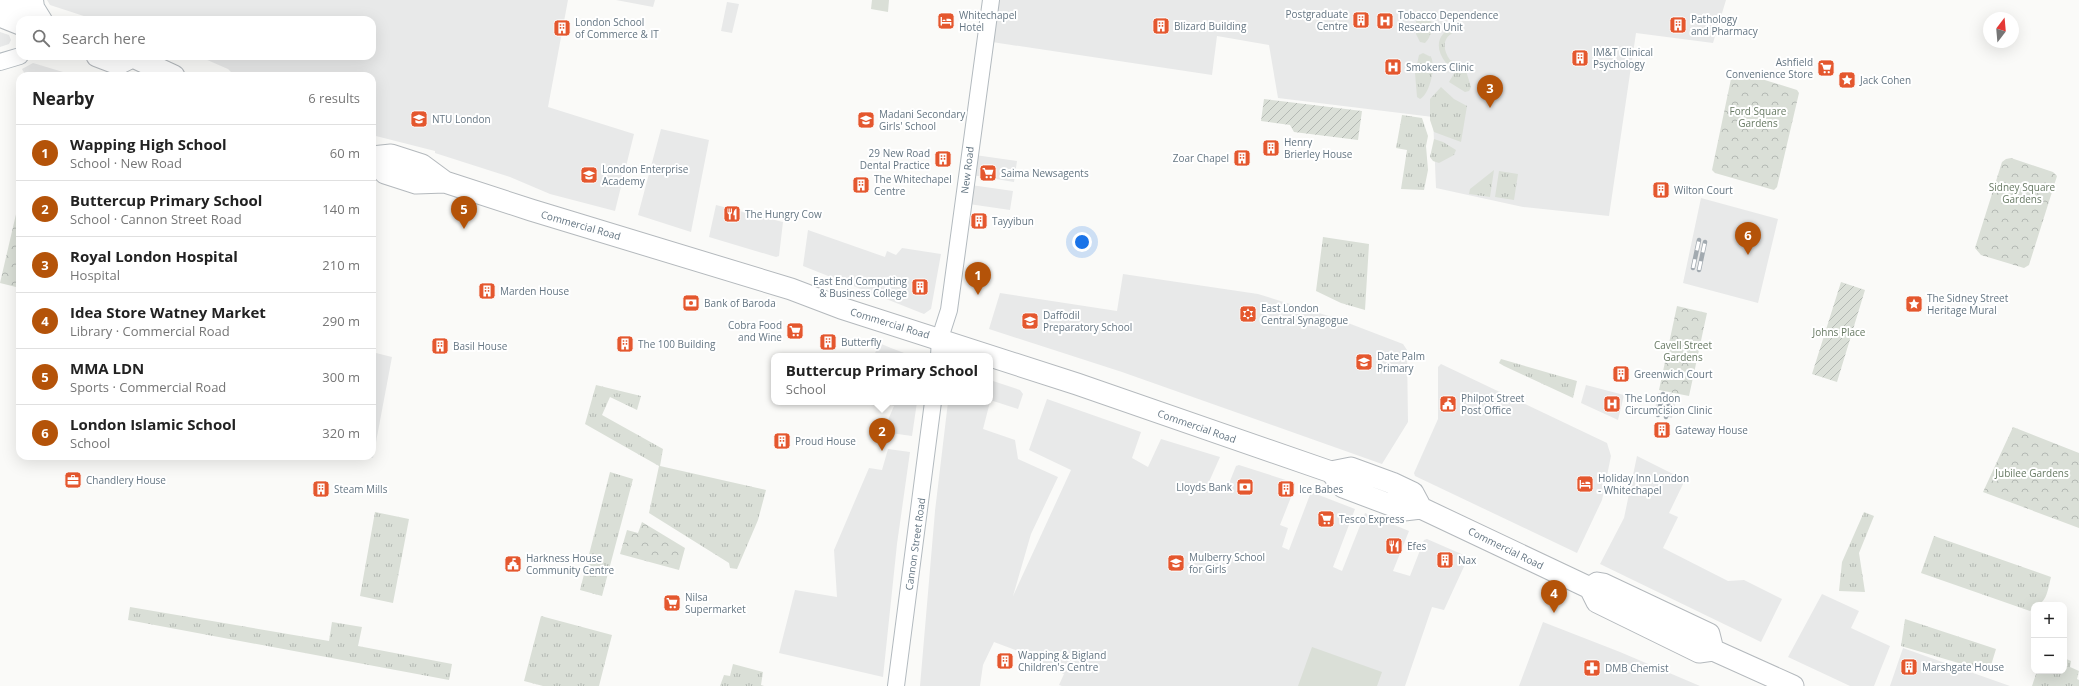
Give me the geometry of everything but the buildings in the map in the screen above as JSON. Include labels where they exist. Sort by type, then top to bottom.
[{"type":"highway","points":[[0,4],[4,2],[20,8],[33,16]]},
{"type":"highway","points":[[0,16],[16,22]]},
{"type":"highway","points":[[108,60],[118,64],[125,60]]},
{"type":"highway","points":[[138,60],[165,72]]},
{"type":"highway","name":"Commercial Road","points":[[376,157],[391,155],[422,165],[445,182],[531,210],[791,289],[959,353]]},
{"type":"highway","name":"Commercial Road","points":[[993,364],[1331,472],[1350,468],[1392,483],[1413,493],[1421,508],[1590,588],[1597,602],[1699,652],[1713,650],[1794,686]]},
{"type":"main road","points":[[35,0],[36,7],[42,16]]},
{"type":"main road","name":"New Road","points":[[940,347],[949,310],[991,0]]},
{"type":"main road","points":[[0,62],[16,57]]},
{"type":"main road","name":"Cannon Street Road","points":[[896,686],[933,405]]},
{"type":"shaded area","points":[[47,0],[568,0],[548,107],[634,134],[615,211],[550,194],[510,177],[435,153],[435,151],[376,136],[376,72],[231,72],[228,69],[207,60],[376,60],[376,16],[84,16],[50,5]]},
{"type":"shaded area","points":[[616,0],[655,0],[653,7]]},
{"type":"shaded area","points":[[997,0],[1726,0],[1713,43],[1636,33],[1609,216],[1523,207],[1436,188],[1433,117],[1278,98],[1269,45],[1217,36],[1212,75],[992,42]]},
{"type":"shaded area","points":[[727,2],[739,4],[732,33],[721,31]]},
{"type":"shaded area","points":[[0,32],[9,35],[11,40],[9,44],[0,47]]},
{"type":"shaded area","points":[[33,63],[63,72],[24,72],[22,69]]},
{"type":"shaded area","points":[[661,129],[709,140],[691,232],[638,215]]},
{"type":"shaded area","points":[[975,155],[1017,161],[1014,182],[972,175]]},
{"type":"shaded area","points":[[971,185],[1013,191],[1010,210],[969,204]]},
{"type":"shaded area","points":[[1701,198],[1778,219],[1758,303],[1683,283]]},
{"type":"shaded area","points":[[716,205],[783,222],[779,256],[776,257],[709,237]]},
{"type":"shaded area","points":[[808,230],[885,257],[887,251],[896,255],[902,248],[941,254],[931,309],[924,314],[803,266]]},
{"type":"shaded area","points":[[1123,274],[1258,294],[1335,318],[1403,344],[1407,350],[1408,422],[1382,464],[1122,372],[989,329],[1000,293],[1117,311]]},
{"type":"shaded area","points":[[879,343],[904,353],[875,353]]},
{"type":"shaded area","points":[[376,353],[392,357],[376,442]]},
{"type":"shaded area","points":[[1441,364],[1607,443],[1611,456],[1602,500],[1577,553],[1415,476],[1414,473],[1438,419],[1438,367]]},
{"type":"shaded area","points":[[993,381],[1020,390],[1023,394],[1018,409],[993,401]]},
{"type":"shaded area","points":[[1586,385],[1624,395],[1618,420],[1581,403]]},
{"type":"shaded area","points":[[1658,393],[1677,397],[1672,418],[1654,414]]},
{"type":"shaded area","name":"Mulberry School for Girls","points":[[1047,399],[1141,432],[1132,458],[1148,467],[1161,439],[1220,457],[1208,484],[1226,491],[1236,466],[1239,465],[1295,483],[1295,487],[1280,525],[1288,528],[1282,547],[1289,550],[1311,492],[1355,509],[1333,567],[1342,571],[1365,513],[1409,531],[1393,571],[1410,576],[1424,540],[1427,539],[1466,556],[1467,560],[1444,610],[1432,607],[1405,686],[1062,686],[1059,685],[1064,674],[1041,664],[1042,660],[994,642],[983,665],[980,686],[920,686],[935,511],[948,405],[989,405],[983,429],[1015,440],[1018,459],[1058,477],[1031,534],[1013,596],[1071,470],[1029,450]]},
{"type":"shaded area","points":[[891,405],[917,405],[912,436],[883,432],[894,406]]},
{"type":"shaded area","points":[[888,449],[910,452],[897,544],[883,677],[779,653],[795,590],[837,597],[834,550],[869,468],[882,470]]},
{"type":"shaded area","points":[[1637,456],[1685,480],[1669,513],[1678,517],[1663,548],[1728,581],[1744,580],[1782,599],[1761,642],[1600,564],[1624,518]]},
{"type":"shaded area","points":[[1822,594],[1859,611],[1851,628],[1890,646],[1874,686],[1850,686],[1788,657]]},
{"type":"shaded area","points":[[1543,622],[1620,652],[1700,686],[1519,686]]},
{"type":"shaded area","points":[[1903,648],[1976,674],[2010,686],[1890,686]]},
{"type":"green space","points":[[872,0],[889,0],[888,12],[871,9]]},
{"type":"green space","points":[[1421,17],[1431,20],[1432,23],[1430,35],[1425,43],[1420,42],[1416,34],[1416,20]]},
{"type":"green space","points":[[1455,26],[1457,31],[1448,36],[1445,47],[1447,56],[1450,60],[1458,63],[1458,66],[1446,63],[1442,57],[1439,47],[1439,42],[1444,33]]},
{"type":"green space","points":[[1423,53],[1431,57],[1433,67],[1427,92],[1420,99],[1417,97],[1415,73],[1419,55]]},
{"type":"green space","points":[[1460,70],[1466,71],[1471,87],[1469,91],[1465,92],[1449,82],[1455,72]]},
{"type":"green space","name":"Ford Square Gardens","points":[[1736,71],[1797,90],[1799,93],[1777,187],[1774,190],[1715,173],[1712,170],[1732,74]]},
{"type":"green space","points":[[1441,87],[1454,99],[1467,106],[1461,142],[1434,132],[1430,120],[1430,99]]},
{"type":"green space","points":[[1264,99],[1362,111],[1358,140],[1294,132],[1290,125],[1261,121]]},
{"type":"green space","points":[[1402,115],[1422,118],[1428,136],[1426,146],[1428,170],[1424,190],[1401,189],[1407,150],[1396,148]]},
{"type":"green space","points":[[1434,139],[1443,142],[1456,150],[1454,155],[1439,163],[1433,161],[1430,157]]},
{"type":"green space","name":"Sidney Square Gardens","points":[[2011,158],[2053,172],[2057,176],[2029,265],[2024,268],[1981,255],[1975,248],[2002,162]]},
{"type":"green space","points":[[1494,170],[1490,197],[1469,194],[1470,189]]},
{"type":"green space","points":[[1499,171],[1518,174],[1514,200],[1495,197]]},
{"type":"green space","points":[[16,214],[16,287],[0,283]]},
{"type":"green space","points":[[1323,237],[1369,244],[1365,310],[1341,303],[1316,291]]},
{"type":"green space","name":"Johns Place","points":[[1841,282],[1865,290],[1837,382],[1812,374]]},
{"type":"green space","name":"Cavell Street Gardens","points":[[1677,306],[1707,313],[1689,396],[1659,390]]},
{"type":"green space","points":[[1501,359],[1577,381],[1573,398],[1504,366],[1499,363]]},
{"type":"green space","points":[[596,385],[641,396],[637,410],[610,397],[602,415],[663,449],[660,466],[766,490],[758,520],[737,569],[730,568],[729,563],[649,513],[659,466],[585,424]]},
{"type":"green space","name":"Jubilee Gardens","points":[[2013,427],[2079,453],[2079,528],[1983,492]]},
{"type":"green space","points":[[610,472],[633,479],[602,596],[580,590]]},
{"type":"green space","points":[[375,512],[409,519],[393,603],[360,596]]},
{"type":"green space","points":[[1864,512],[1874,516],[1859,553],[1865,592],[1839,591],[1842,562]]},
{"type":"green space","points":[[642,522],[685,548],[679,570],[620,554],[627,530],[638,533]]},
{"type":"green space","points":[[1934,536],[2051,577],[2048,591],[2044,599],[2042,602],[2031,602],[2030,611],[1921,573]]},
{"type":"green space","points":[[130,607],[329,641],[332,622],[362,627],[358,646],[452,664],[449,680],[128,620]]},
{"type":"green space","points":[[541,616],[612,635],[599,686],[543,686],[524,681]]},
{"type":"green space","points":[[1905,619],[1996,649],[1989,672],[1901,646]]},
{"type":"green space","points":[[1312,647],[1382,672],[1377,686],[1298,686]]},
{"type":"green space","points":[[2067,659],[2071,661],[2070,667],[2079,671],[2077,679],[2079,680],[2079,686],[2032,686],[2036,674],[2067,674]]},
{"type":"green space","points":[[733,664],[763,672],[761,685],[764,686],[720,686],[724,675],[730,676]]},
{"type":"railway","points":[[1693,268],[1699,240]]},
{"type":"railway","points":[[1699,270],[1705,242]]},
{"type":"railway","points":[[1658,415],[1663,394]]},
{"type":"railway","points":[[1666,417],[1671,396]]},
{"type":"place","name":"Postgraduate Centre","points":[[1361,20]]},
{"type":"place","name":"Whitechapel Hotel","points":[[946,21]]},
{"type":"place","name":"Tobacco Dependence Research Unit","points":[[1385,21]]},
{"type":"place","name":"Pathology and Pharmacy","points":[[1678,25]]},
{"type":"place","name":"Blizard Building","points":[[1161,26]]},
{"type":"place","name":"London School of Commerce & IT","points":[[562,28]]},
{"type":"place","name":"IM&T Clinical Psychology","points":[[1580,58]]},
{"type":"place","name":"Smokers Clinic","points":[[1393,67]]},
{"type":"place","name":"Ashfield Convenience Store","points":[[1826,68]]},
{"type":"place","name":"Jack Cohen","points":[[1847,80]]},
{"type":"place","name":"Royal London Hospital","points":[[1490,108]]},
{"type":"place","name":"NTU London","points":[[419,119]]},
{"type":"place","name":"Madani Secondary Girls' School","points":[[866,120]]},
{"type":"place","name":"Henry Brierley House","points":[[1271,148]]},
{"type":"place","name":"Zoar Chapel","points":[[1242,158]]},
{"type":"place","name":"29 New Road Dental Practice","points":[[943,159]]},
{"type":"place","name":"Saima Newsagents","points":[[988,173]]},
{"type":"place","name":"London Enterprise Academy","points":[[589,175]]},
{"type":"place","name":"The Whitechapel Centre","points":[[861,185]]},
{"type":"place","name":"Wilton Court","points":[[1661,190]]},
{"type":"place","name":"The Hungry Cow","points":[[732,214]]},
{"type":"place","name":"Tayyibun","points":[[979,221]]},
{"type":"place","name":"MMA LDN","points":[[464,229]]},
{"type":"place","name":"London Islamic School","points":[[1748,255]]},
{"type":"place","name":"East End Computing & Business College","points":[[920,287]]},
{"type":"place","name":"Marden House","points":[[487,291]]},
{"type":"place","name":"Wapping High School","points":[[978,295]]},
{"type":"place","name":"Bank of Baroda","points":[[691,303]]},
{"type":"place","name":"The Sidney Street Heritage Mural","points":[[1914,304]]},
{"type":"place","name":"East London Central Synagogue","points":[[1248,314]]},
{"type":"place","name":"Daffodil Preparatory School","points":[[1030,321]]},
{"type":"place","name":"Cobra Food and Wine","points":[[795,331]]},
{"type":"place","name":"Butterfly","points":[[828,342]]},
{"type":"place","name":"The 100 Building","points":[[625,344]]},
{"type":"place","name":"Basil House","points":[[440,346]]},
{"type":"place","name":"Date Palm Primary","points":[[1364,362]]},
{"type":"place","name":"Greenwich Court","points":[[1621,374]]},
{"type":"place","name":"Philpot Street Post Office","points":[[1448,404]]},
{"type":"place","name":"The London Circumcision Clinic","points":[[1612,404]]},
{"type":"place","name":"Gateway House","points":[[1662,430]]},
{"type":"place","name":"Proud House","points":[[782,441]]},
{"type":"place","name":"Buttercup Primary School","points":[[882,451]]},
{"type":"place","name":"Chandlery House","points":[[73,480]]},
{"type":"place","name":"Holiday Inn London - Whitechapel","points":[[1585,484]]},
{"type":"place","name":"Lloyds Bank","points":[[1245,487]]},
{"type":"place","name":"Steam Mills","points":[[321,489]]},
{"type":"place","name":"Ice Babes","points":[[1286,489]]},
{"type":"place","name":"Tesco Express","points":[[1326,519]]},
{"type":"place","name":"Efes","points":[[1394,546]]},
{"type":"place","name":"Nax","points":[[1445,560]]},
{"type":"place","name":"Mulberry School for Girls","points":[[1176,563]]},
{"type":"place","name":"Harkness House Community Centre","points":[[513,564]]},
{"type":"place","name":"Nilsa Supermarket","points":[[672,603]]},
{"type":"place","name":"Idea Store Watney Market","points":[[1554,613]]},
{"type":"place","name":"Wapping & Bigland Children's Centre","points":[[1005,661]]},
{"type":"place","name":"Marshgate House","points":[[1909,667]]},
{"type":"place","name":"DMB Chemist","points":[[1592,668]]}]
